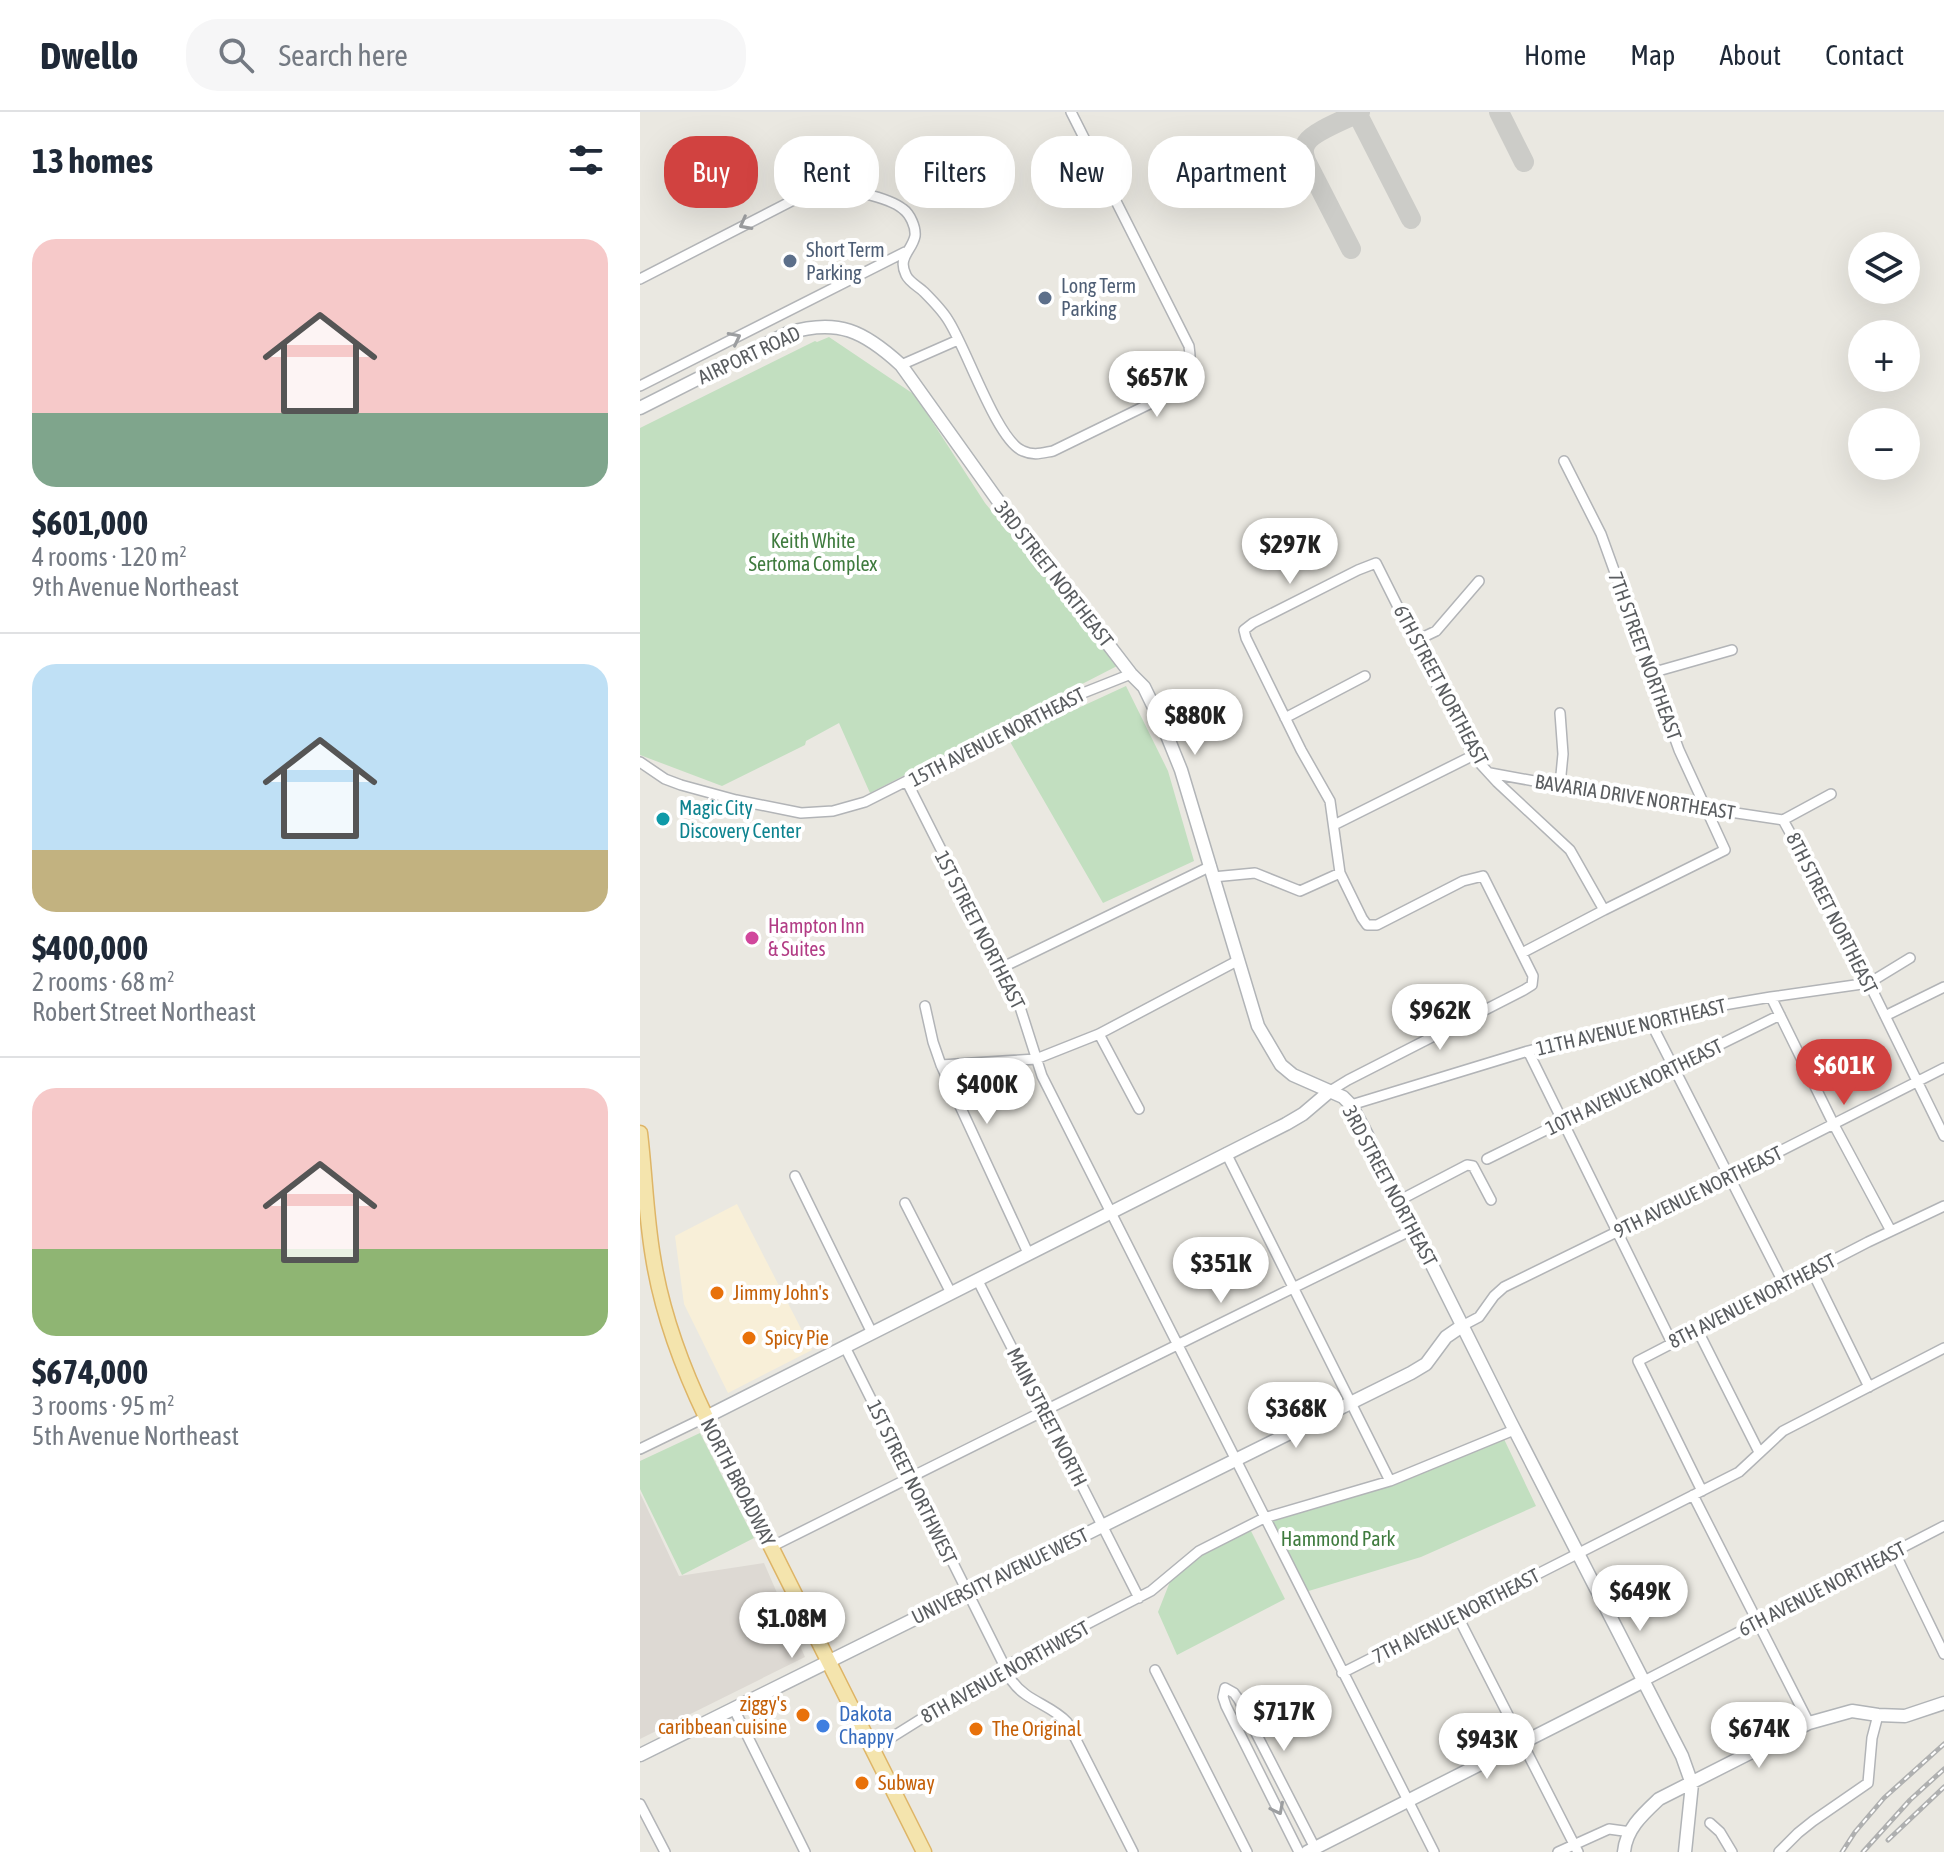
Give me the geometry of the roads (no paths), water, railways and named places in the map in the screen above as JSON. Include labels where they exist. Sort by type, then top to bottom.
[{"type":"main road","name":"NORTH BROADWAY","points":[[640,1133],[649,1235],[660,1297],[677,1353],[706,1417],[924,1852]]},
{"type":"street","points":[[640,279],[818,188],[837,187],[886,201],[906,210],[914,225],[915,236],[903,259],[906,276],[948,319],[1003,432],[1020,450],[1036,455],[1053,451],[1174,392],[1184,383],[1191,361],[1189,346],[1071,112]]},
{"type":"street","points":[[640,386],[907,251]]},
{"type":"street","name":"AIRPORT ROAD","points":[[640,408],[760,346],[803,329],[830,327],[855,332],[875,342],[901,365]]},
{"type":"street","points":[[901,365],[958,340]]},
{"type":"street","name":"3RD STREET NORTHEAST","points":[[901,365],[996,498],[1144,687],[1181,770],[1258,1026],[1281,1065],[1293,1075],[1343,1097],[1351,1105],[1682,1756],[1692,1784],[1685,1852]]},
{"type":"street","name":"7TH STREET NORTHEAST","points":[[1564,461],[1601,534],[1679,750],[1725,850],[1604,910]]},
{"type":"street","name":"6TH STREET NORTHEAST","points":[[1285,718],[1244,630],[1376,563],[1474,755],[1570,850],[1604,910]]},
{"type":"street","points":[[1415,641],[1436,631],[1479,581]]},
{"type":"street","points":[[1651,673],[1732,650]]},
{"type":"street","name":"15TH AVENUE NORTHEAST","points":[[640,762],[665,779],[736,800],[801,813],[833,811],[865,802],[1073,697],[1131,674]]},
{"type":"street","points":[[640,1449],[1294,1119],[1348,1080],[1532,985],[1533,976],[1483,876],[1463,881],[1377,925],[1367,925],[1355,904],[1340,873],[1330,801],[1285,718],[1365,676]]},
{"type":"street","points":[[1560,713],[1563,754],[1560,785]]},
{"type":"street","points":[[1334,825],[1474,755]]},
{"type":"street","name":"BAVARIA DRIVE NORTHEAST","points":[[1488,772],[1783,820]]},
{"type":"street","name":"1ST STREET NORTHEAST","points":[[907,782],[1019,1004],[1042,1076],[1434,1852]]},
{"type":"street","points":[[1783,820],[1831,794]]},
{"type":"street","name":"8TH STREET NORTHEAST","points":[[1783,820],[1836,916],[1944,1136]]},
{"type":"street","points":[[1001,968],[1212,872],[1255,873],[1300,891],[1340,873]]},
{"type":"street","points":[[1522,953],[1604,910]]},
{"type":"street","name":"11TH AVENUE NORTHEAST","points":[[1351,1105],[1528,1051],[1688,1011],[1869,983],[1910,958]]},
{"type":"street","points":[[941,1065],[1036,1059],[1099,1034],[1237,961]]},
{"type":"street","points":[[1885,1016],[1944,987]]},
{"type":"street","points":[[1771,997],[1891,1231]]},
{"type":"street","points":[[925,1006],[941,1065],[1028,1253]]},
{"type":"street","name":"10TH AVENUE NORTHEAST","points":[[1487,1159],[1780,1015]]},
{"type":"street","points":[[1650,1021],[1784,1284]]},
{"type":"street","points":[[1099,1034],[1139,1109]]},
{"type":"street","points":[[1528,1051],[1672,1343]]},
{"type":"street","name":"9TH AVENUE NORTHEAST","points":[[1462,1326],[1479,1317],[1504,1287],[1944,1068]]},
{"type":"street","points":[[1226,1153],[1390,1481]]},
{"type":"street","points":[[1400,1200],[1467,1165],[1473,1166],[1491,1200]]},
{"type":"street","points":[[795,1176],[872,1333]]},
{"type":"street","points":[[905,1203],[951,1293]]},
{"type":"street","name":"8TH AVENUE NORTHEAST","points":[[1698,1493],[1638,1361],[1784,1284],[1944,1206]]},
{"type":"street","points":[[771,1547],[1414,1229]]},
{"type":"street","points":[[1812,1271],[1869,1387]]},
{"type":"street","name":"MAIN STREET NORTH","points":[[977,1279],[1139,1598]]},
{"type":"street","name":"UNIVERSITY AVENUE WEST","points":[[640,1755],[1421,1368],[1446,1337],[1462,1326]]},
{"type":"street","points":[[1697,1329],[1759,1452]]},
{"type":"street","name":"1ST STREET NORTHWEST","points":[[845,1347],[1004,1667],[1020,1691],[1067,1722],[1133,1852]]},
{"type":"street","name":"7TH AVENUE NORTHEAST","points":[[1342,1673],[1739,1472],[1783,1431],[1944,1348]]},
{"type":"street","points":[[1139,1598],[1157,1587],[1199,1551],[1264,1518],[1390,1481],[1514,1430]]},
{"type":"street","points":[[1698,1493],[1809,1723]]},
{"type":"street","name":"6TH AVENUE NORTHEAST","points":[[1311,1850],[1944,1526]]},
{"type":"street","points":[[1894,1551],[1944,1654]]},
{"type":"street","name":"8TH AVENUE NORTHWEST","points":[[873,1749],[1004,1667],[1139,1598]]},
{"type":"street","points":[[1457,1615],[1576,1848]]},
{"type":"street","points":[[1155,1670],[1247,1852]]},
{"type":"street","points":[[1299,1852],[1224,1703],[1225,1688],[1239,1700],[1311,1850]]},
{"type":"street","points":[[1624,1852],[1625,1841],[1640,1816],[1659,1799],[1809,1723],[1852,1711],[1905,1716],[1944,1703]]},
{"type":"street","points":[[734,1709],[805,1852]]},
{"type":"street","points":[[1779,1852],[1813,1821],[1868,1783],[1872,1738],[1878,1715]]},
{"type":"street","points":[[640,1804],[665,1852]]},
{"type":"street","points":[[1710,1823],[1720,1832],[1732,1852]]},
{"type":"street","points":[[1558,1852],[1576,1848],[1609,1829],[1631,1832]]},
{"type":"railway","points":[[1842,1852],[1884,1798],[1944,1744]]},
{"type":"railway","points":[[1863,1852],[1910,1800],[1944,1769]]},
{"type":"railway","points":[[1888,1840],[1944,1787]]},
{"type":"place","name":"Short Term Parking","points":[[790,261]]},
{"type":"place","name":"Long Term Parking","points":[[1045,298]]},
{"type":"place","name":"Magic City Discovery Center","points":[[663,819]]},
{"type":"place","name":"Hampton Inn & Suites","points":[[752,938]]},
{"type":"place","name":"Jimmy John's","points":[[717,1293]]},
{"type":"place","name":"Spicy Pie","points":[[749,1338]]},
{"type":"place","name":"ziggy's caribbean cuisine","points":[[803,1715]]},
{"type":"place","name":"Dakota Chappy","points":[[823,1726]]},
{"type":"place","name":"The Original","points":[[976,1729]]},
{"type":"place","name":"Subway","points":[[862,1783]]},
{"type":"park label","name":"Keith White Sertoma Complex","points":[[813,552]]},
{"type":"park label","name":"Hammond Park","points":[[1338,1539]]}]
